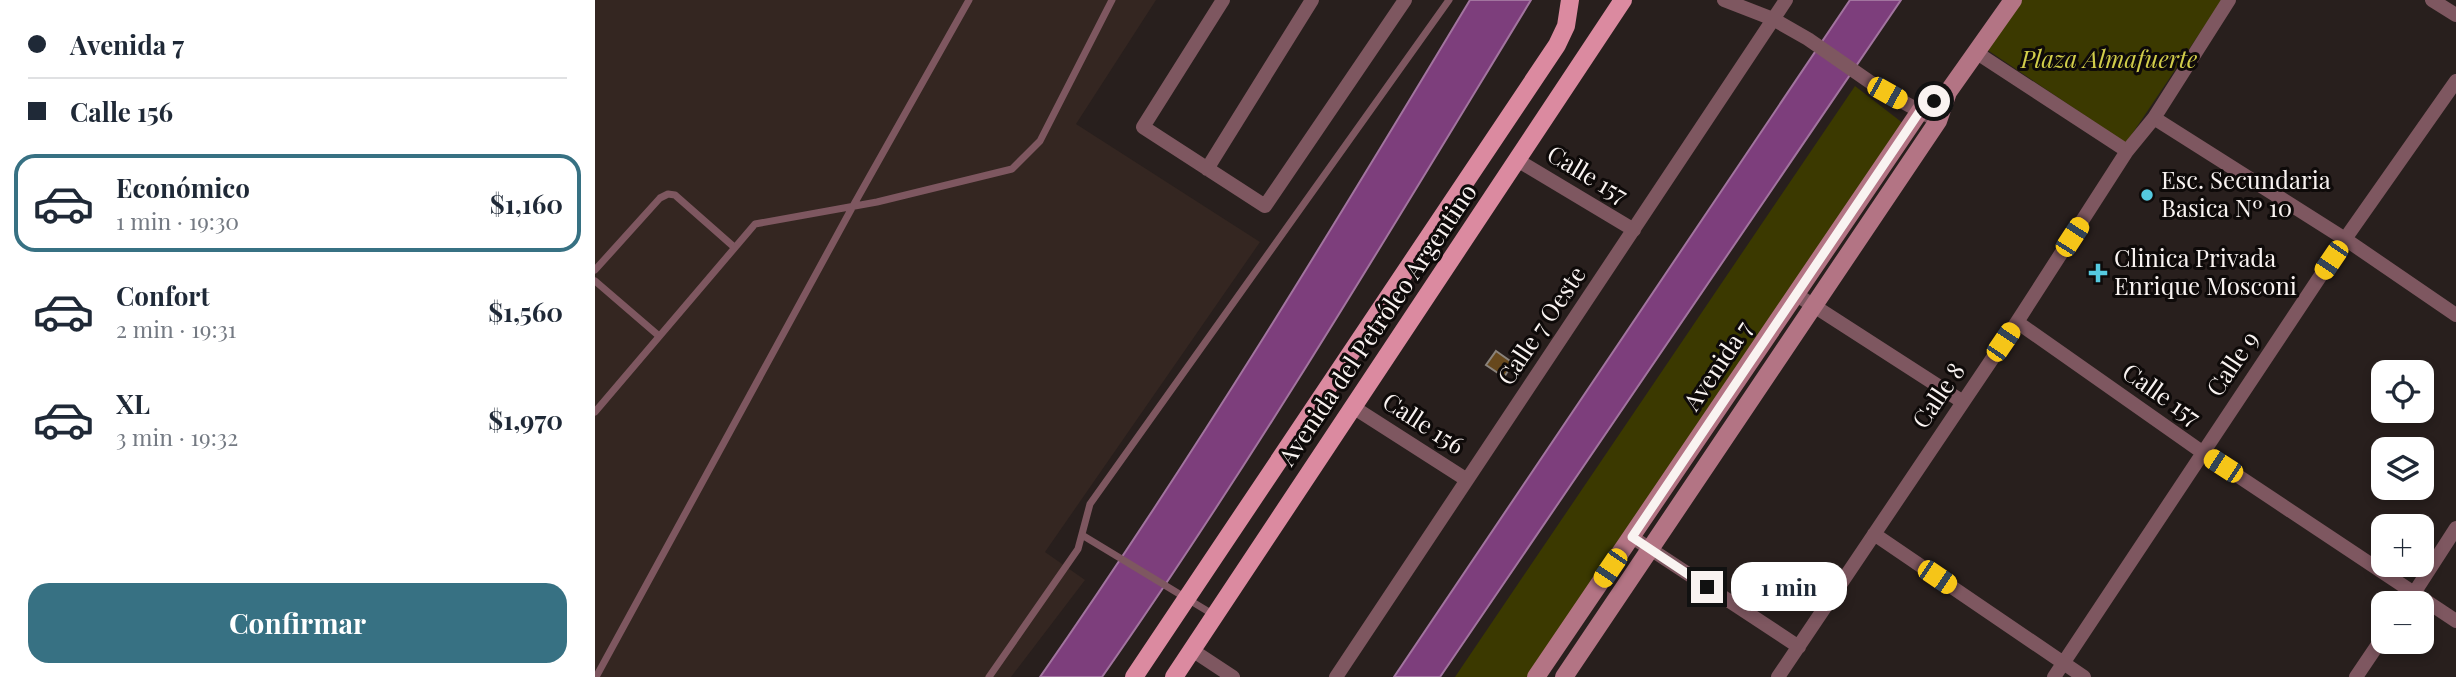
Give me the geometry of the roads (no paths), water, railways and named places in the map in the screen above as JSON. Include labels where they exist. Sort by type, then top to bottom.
[{"type":"main road","name":"Avenida del Petróleo Argentino","points":[[1134,677],[1179,595],[1557,45],[1566,26],[1570,0]]},
{"type":"main road","name":"Avenida del Petróleo Argentino","points":[[1174,677],[1623,0]]},
{"type":"main road","name":"Avenida 7","points":[[1564,677],[1938,121],[1948,92],[2013,0]]},
{"type":"main road","name":"Avenida 7","points":[[1536,677],[1920,111],[1948,92]]},
{"type":"street","points":[[1223,0],[1143,128],[1265,206],[1405,0]]},
{"type":"street","points":[[1207,169],[1312,0]]},
{"type":"street","points":[[1724,0],[1773,19],[1808,39],[1883,91],[1938,121]]},
{"type":"street","name":"Calle 7 Oeste","points":[[1336,677],[1786,0]]},
{"type":"street","name":"Calle 8","points":[[1778,677],[2017,322],[2127,151],[2154,118],[2229,0]]},
{"type":"street","points":[[2432,0],[2456,15]]},
{"type":"street","points":[[1977,53],[2127,151]]},
{"type":"street","name":"Calle 9","points":[[2054,677],[2345,239],[2456,81]]},
{"type":"street","points":[[2154,118],[2345,239],[2456,315]]},
{"type":"street","name":"Calle 157","points":[[1517,160],[1634,230]]},
{"type":"street","points":[[1797,295],[1963,401]]},
{"type":"street","name":"Calle 157","points":[[2017,322],[2401,591]]},
{"type":"street","name":"Calle 156","points":[[1353,407],[1467,480]]},
{"type":"street","points":[[2416,591],[2456,528]]},
{"type":"street","points":[[1874,534],[2084,677]]},
{"type":"street","points":[[1632,537],[1799,646]]},
{"type":"street","name":"Calle 157","points":[[2434,610],[2456,621]]},
{"type":"street","points":[[1192,650],[1233,677]]},
{"type":"street","points":[[2355,677],[2371,654]]},
{"type":"lane","points":[[596,677],[853,206],[969,0]]},
{"type":"lane","points":[[595,412],[755,224],[890,200],[1012,169],[1040,141],[1112,0]]},
{"type":"lane","points":[[989,677],[1078,549],[1090,504],[1449,0]]},
{"type":"lane","points":[[595,270],[660,198],[668,194],[675,195],[734,247]]},
{"type":"lane","points":[[595,281],[659,336]]},
{"type":"lane","points":[[1082,535],[1215,616]]},
{"type":"place","name":"Esc. Secundaria Basica Nº 10","points":[[2147,195]]},
{"type":"place","name":"Clinica Privada Enrique Mosconi","points":[[2098,273]]},
{"type":"park label","name":"Plaza Almafuerte","points":[[2109,60]]}]
